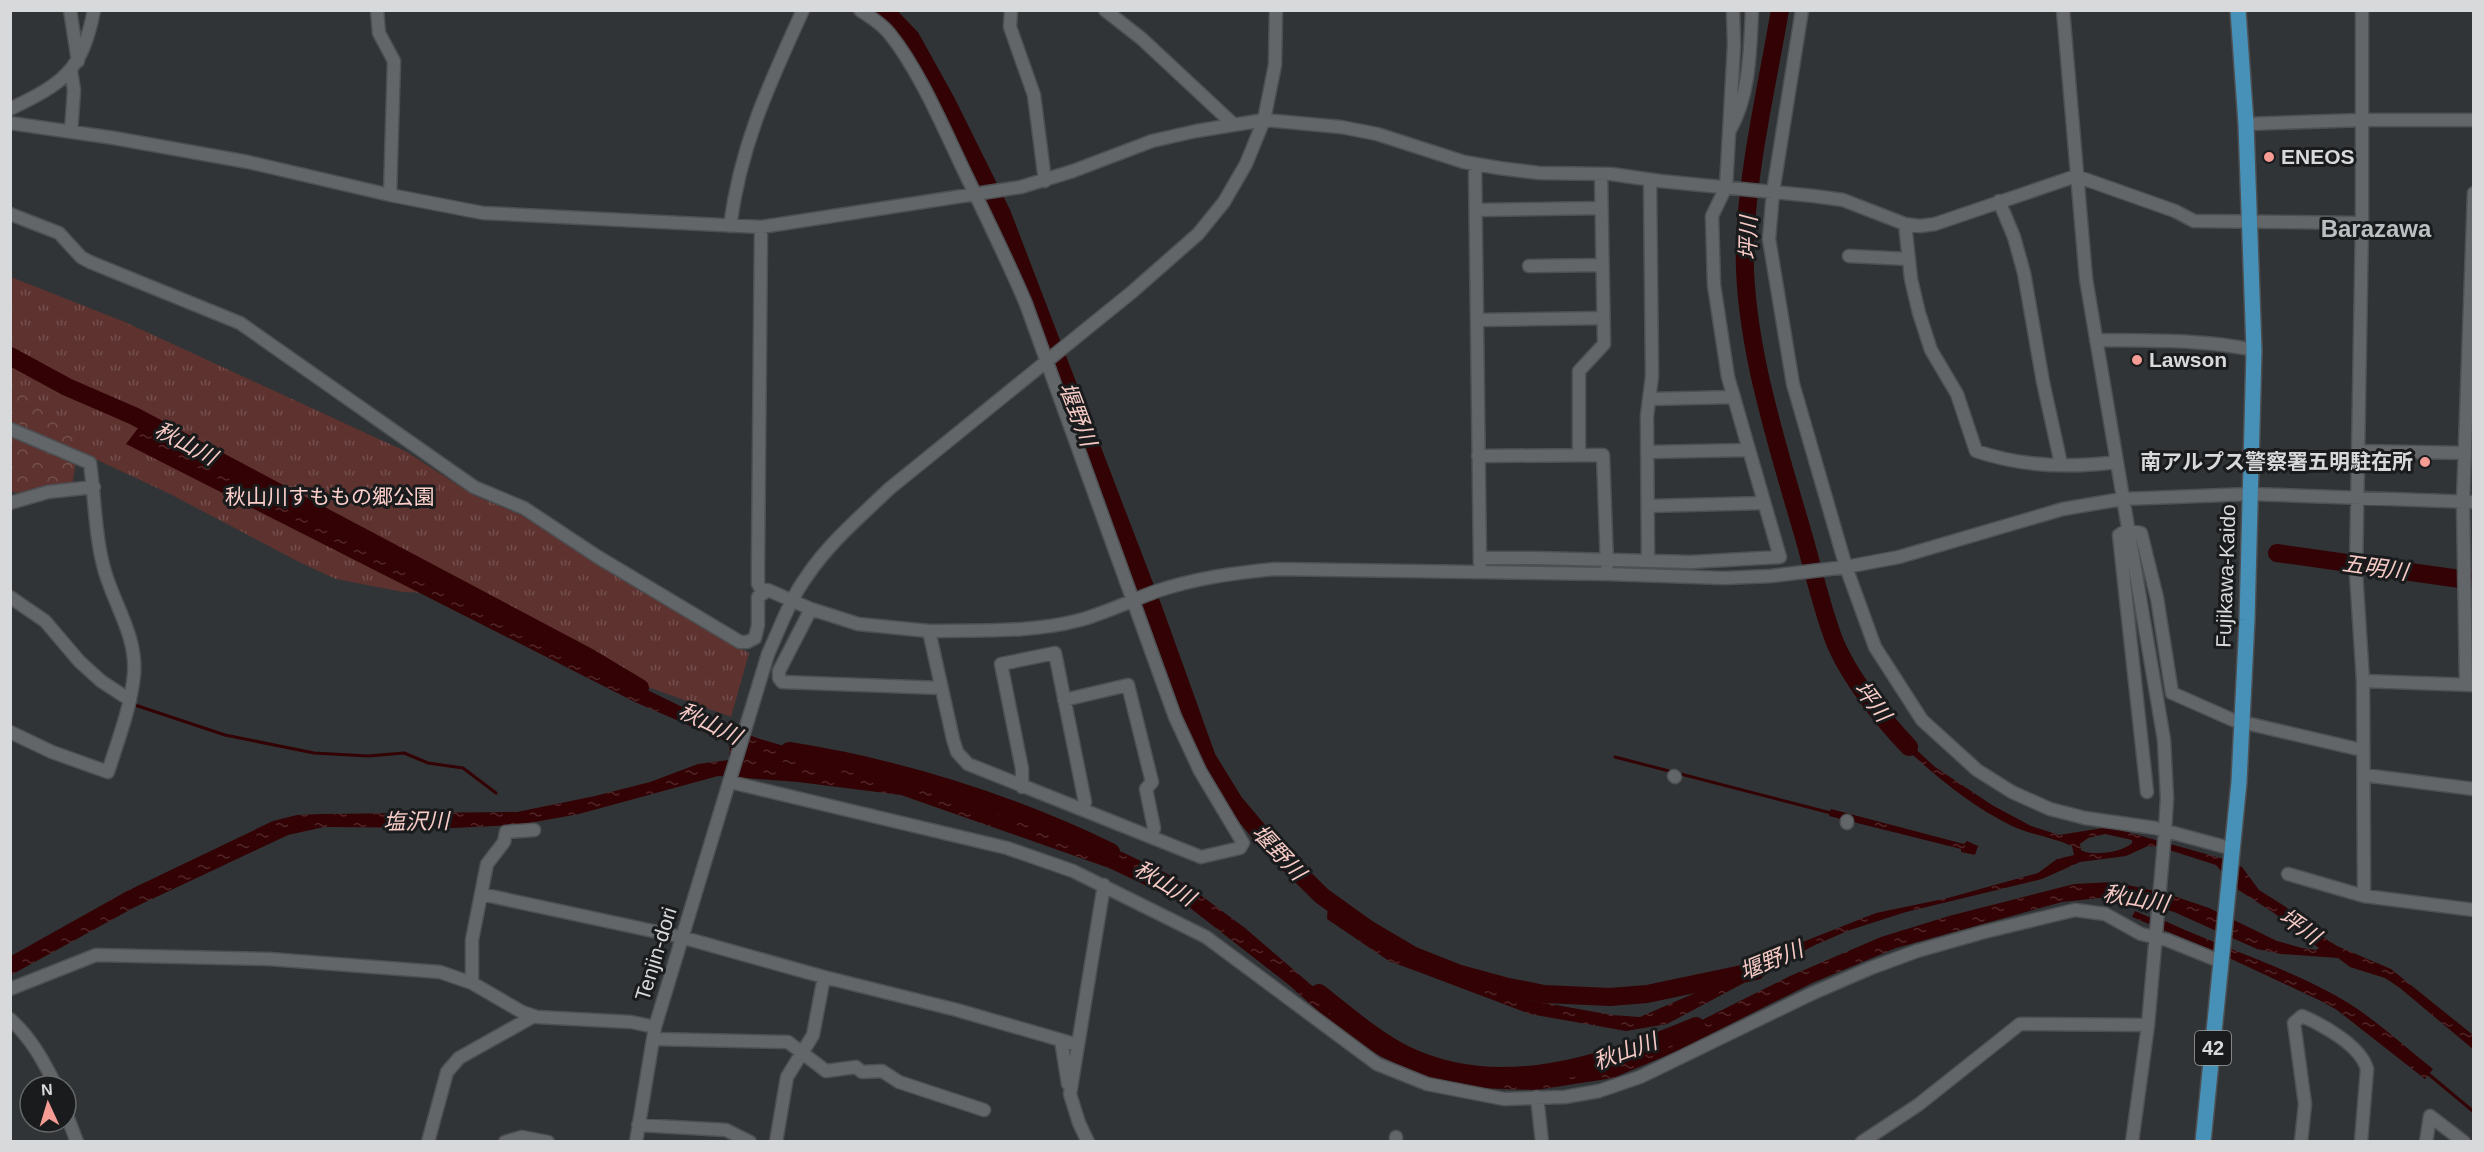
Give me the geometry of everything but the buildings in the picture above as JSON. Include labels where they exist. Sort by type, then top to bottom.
[{"type":"main road","name":"Fujikawa-Kaido","points":[[2203,1142],[2233,849],[2242,722],[2250,494],[2254,350],[2246,124],[2238,10]]},
{"type":"street","points":[[70,10],[74,67],[71,132]]},
{"type":"street","points":[[10,109],[43,93],[74,67],[89,36],[94,10]]},
{"type":"street","points":[[376,10],[379,33],[394,61],[390,195]]},
{"type":"street","points":[[730,226],[735,190],[747,142],[761,102],[803,10]]},
{"type":"street","points":[[860,10],[888,32],[907,61],[979,194],[1008,260],[1047,360],[1135,600],[1175,717],[1200,771],[1243,843],[1240,848],[1202,857],[968,764],[957,752],[929,631]]},
{"type":"street","points":[[1011,10],[1010,27],[1034,95],[1045,181]]},
{"type":"street","points":[[1105,10],[1142,39],[1233,124]]},
{"type":"street","name":"Tenjin-dori","points":[[636,1142],[654,1033],[681,937],[768,654],[792,601],[807,575],[852,524],[890,489],[1167,263],[1198,234],[1224,202],[1246,164],[1264,120],[1275,65],[1276,10]]},
{"type":"street","points":[[1480,558],[1691,562],[1780,557],[1728,377],[1714,285],[1713,216],[1726,187],[1734,45],[1733,10]]},
{"type":"street","points":[[1728,133],[1739,113],[1750,51],[1752,10]]},
{"type":"street","points":[[1802,10],[1770,192],[1769,239],[1793,384],[1846,567],[1875,647],[1922,720],[1977,770],[2012,792],[2050,809],[2085,818],[2122,822],[2165,831],[2233,849]]},
{"type":"street","points":[[2063,10],[2086,279],[2164,740],[2167,798],[2165,831],[2148,1025],[2132,1142]]},
{"type":"street","points":[[2361,10],[2362,223],[2356,567],[2363,681],[2364,896]]},
{"type":"street","points":[[10,123],[248,162],[390,195],[483,213],[730,226],[761,227],[1000,192],[1045,181],[1152,141],[1264,120],[1341,127],[1377,134],[1476,164],[1539,173],[1601,174],[1844,200],[1905,224],[1920,226],[1935,224],[2076,176],[2194,220],[2362,223]]},
{"type":"street","points":[[2246,124],[2362,120],[2474,120]]},
{"type":"street","points":[[1476,164],[1480,572]]},
{"type":"street","points":[[1579,454],[1579,371],[1604,344],[1601,174]]},
{"type":"street","points":[[1648,561],[1647,452],[1652,376],[1650,180]]},
{"type":"street","points":[[2363,681],[2470,685],[2463,574],[2468,502],[2465,453],[2474,193]]},
{"type":"street","points":[[1999,201],[2014,237],[2024,273],[2043,382],[2061,464]]},
{"type":"street","points":[[1476,210],[1601,208]]},
{"type":"street","points":[[10,214],[59,233],[81,257],[90,262],[240,323],[474,486],[524,508],[740,642],[747,642],[754,638],[758,625],[758,597],[768,590],[811,609],[858,624],[929,631],[999,630],[1054,626],[1081,620],[1180,584],[1221,575],[1274,569],[1724,578],[1801,574],[1899,557],[2063,509],[2122,499],[2250,494],[2358,500],[2468,502]]},
{"type":"street","points":[[1905,224],[1919,313],[1931,350],[1957,394],[1976,452],[2003,460],[2061,464],[2116,462]]},
{"type":"street","points":[[761,227],[758,584],[763,592]]},
{"type":"street","points":[[1849,256],[1909,259]]},
{"type":"street","points":[[1529,266],[1602,265]]},
{"type":"street","points":[[1477,320],[1603,318]]},
{"type":"street","points":[[2096,340],[2191,341],[2254,350]]},
{"type":"street","points":[[1649,399],[1734,397]]},
{"type":"street","points":[[10,429],[90,463],[105,571],[130,635],[134,652],[130,700],[108,772],[52,752],[10,732]]},
{"type":"street","points":[[1647,452],[1749,450]]},
{"type":"street","points":[[2358,451],[2465,453]]},
{"type":"street","points":[[1478,456],[1604,455],[1607,574]]},
{"type":"street","points":[[10,503],[48,492],[94,487]]},
{"type":"street","points":[[1648,506],[1764,503]]},
{"type":"street","points":[[2147,792],[2119,535],[2127,530],[2141,533],[2157,598],[2172,693],[2242,722],[2362,750]]},
{"type":"street","points":[[10,597],[45,621],[79,662],[101,681],[130,700]]},
{"type":"street","points":[[811,609],[779,671],[779,678],[782,682],[941,688]]},
{"type":"street","points":[[1022,787],[1022,769],[1000,664],[1055,653],[1085,802],[1083,810]]},
{"type":"street","points":[[1064,700],[1128,686],[1152,782],[1146,789],[1154,828],[1151,837]]},
{"type":"street","points":[[2137,697],[2150,695]]},
{"type":"street","points":[[2364,775],[2474,789]]},
{"type":"street","points":[[730,782],[1007,848],[1073,871],[1206,937],[1377,1064],[1427,1084],[1504,1099],[1565,1097],[1599,1091],[1640,1077],[1813,993],[1871,968],[1917,951],[2035,918],[2075,910],[2090,910],[2105,914],[2141,934],[2156,934],[2223,959]]},
{"type":"street","points":[[472,983],[472,940],[487,864],[504,842],[506,832],[534,830]]},
{"type":"street","points":[[2288,874],[2364,896],[2474,910]]},
{"type":"street","points":[[1070,1094],[1104,885]]},
{"type":"street","points":[[481,894],[681,937],[824,977],[957,1010],[1078,1045]]},
{"type":"street","points":[[10,989],[79,960],[111,954],[269,959],[440,972],[472,983],[522,1012],[534,1016],[631,1022],[654,1033],[788,1042],[826,1071],[856,1067],[862,1072],[882,1071],[899,1082],[984,1110]]},
{"type":"street","points":[[776,1142],[787,1077],[813,1035],[824,977]]},
{"type":"street","points":[[428,1142],[447,1072],[459,1058],[534,1016]]},
{"type":"street","points":[[2301,1142],[2305,1104],[2294,1023],[2302,1016],[2318,1023],[2358,1052],[2364,1060],[2367,1069],[2361,1142]]},
{"type":"street","points":[[10,1019],[26,1034],[50,1074]]},
{"type":"street","points":[[1862,1142],[1918,1106],[2020,1024],[2148,1025]]},
{"type":"street","points":[[1061,1040],[1070,1094],[1088,1142]]},
{"type":"street","points":[[1537,1098],[1542,1142]]},
{"type":"street","points":[[2426,1142],[2430,1116],[2464,1142]]},
{"type":"street","points":[[638,1125],[726,1130],[750,1142]]},
{"type":"street","points":[[505,1142],[522,1137],[549,1142]]},
{"type":"green space","name":"秋山川すももの郷公園","points":[[11,277],[125,322],[407,452],[473,495],[521,515],[627,583],[749,653],[731,717],[648,687],[587,651],[480,595],[403,592],[336,579],[170,494],[93,458],[11,424]]},
{"type":"green space","points":[[10,379],[80,437],[72,486],[20,493],[11,492]]},
{"type":"water","name":"塩沢川","points":[[139,427],[553,644],[711,721],[760,739],[908,783],[1122,852],[1166,873],[1245,928],[1381,1045],[1432,1070],[1479,1077],[1535,1080],[1618,1062],[1790,976],[1881,937],[1949,916],[2074,884],[2114,882],[2168,894],[2209,908],[2277,941],[2302,948],[2316,950],[2319,948],[2274,913],[2237,889],[2216,865],[2160,847],[2148,846],[2126,856],[2080,862],[2042,879],[1906,912],[1850,930],[1815,945],[1667,1024],[1626,1031],[1530,1014],[1389,961],[1327,919],[1328,905],[1383,942],[1423,963],[1528,1000],[1612,1015],[1640,1017],[1759,965],[1800,943],[1876,913],[1948,898],[2038,873],[2057,859],[2074,855],[2072,846],[2010,825],[1961,795],[1888,732],[1895,730],[1935,767],[1992,805],[2031,826],[2059,835],[2109,827],[2224,859],[2242,867],[2259,890],[2286,907],[2306,926],[2337,946],[2391,969],[2473,1035],[2474,1050],[2400,988],[2385,978],[2350,967],[2338,958],[2281,954],[2257,949],[2174,912],[2134,900],[2099,898],[2062,902],[1896,948],[1812,983],[1677,1051],[1613,1078],[1536,1090],[1477,1088],[1432,1081],[1380,1056],[1345,1035],[1289,985],[1185,904],[1109,868],[901,795],[798,782],[718,776],[579,814],[518,825],[453,828],[324,827],[288,835],[135,907],[11,975],[11,956],[127,891],[273,821],[297,815],[321,814],[517,812],[650,782],[698,764],[729,760],[730,743],[637,703],[126,444]],"holes":[[[2105,834],[2132,840],[2132,843],[2122,849],[2100,853],[2081,850],[2080,844],[2088,838]]]},
{"type":"water","points":[[1831,809],[1964,844],[1967,841],[1978,846],[1975,855],[1961,852],[1961,849],[1829,816]]},
{"type":"water","points":[[2135,911],[2149,917],[2152,915],[2329,992],[2370,1018],[2433,1069],[2425,1079],[2337,1010],[2212,950],[2132,917]]},
{"type":"waterway","name":"堰野川","points":[[884,10],[911,38],[946,101],[1002,214],[1153,608],[1207,758],[1234,802],[1270,845],[1322,896],[1368,929],[1412,955],[1460,974],[1504,986],[1544,994],[1610,997],[1647,994],[1756,971]]},
{"type":"waterway","name":"坪川","points":[[1780,10],[1754,153],[1747,210],[1745,274],[1754,348],[1771,421],[1820,598],[1834,640],[1848,668],[1867,696],[1909,747]]},
{"type":"waterway","name":"秋山川","points":[[10,356],[67,387],[134,416],[590,658],[640,688]]},
{"type":"waterway","name":"五明川","points":[[2277,553],[2474,581]]},
{"type":"waterway","points":[[132,704],[225,735],[314,753],[368,756],[404,753],[428,763],[463,768],[496,793]]},
{"type":"waterway","name":"秋山川","points":[[789,751],[871,767],[953,790],[1034,818],[1111,852]]},
{"type":"waterway","points":[[1615,757],[1831,813]]},
{"type":"waterway","name":"秋山川","points":[[1319,993],[1371,1034],[1404,1054],[1440,1068],[1477,1075],[1514,1076],[1552,1072],[1588,1064],[1625,1053],[1696,1026]]},
{"type":"waterway","points":[[2426,1072],[2474,1112]]},
{"type":"place","name":"ENEOS","points":[[2269,157]]},
{"type":"place","name":"Lawson","points":[[2137,360]]},
{"type":"place","name":"南アルプス警察署五明駐在所","points":[[2425,462]]},
{"type":"district","name":"Barazawa","points":[[2376,229]]}]
